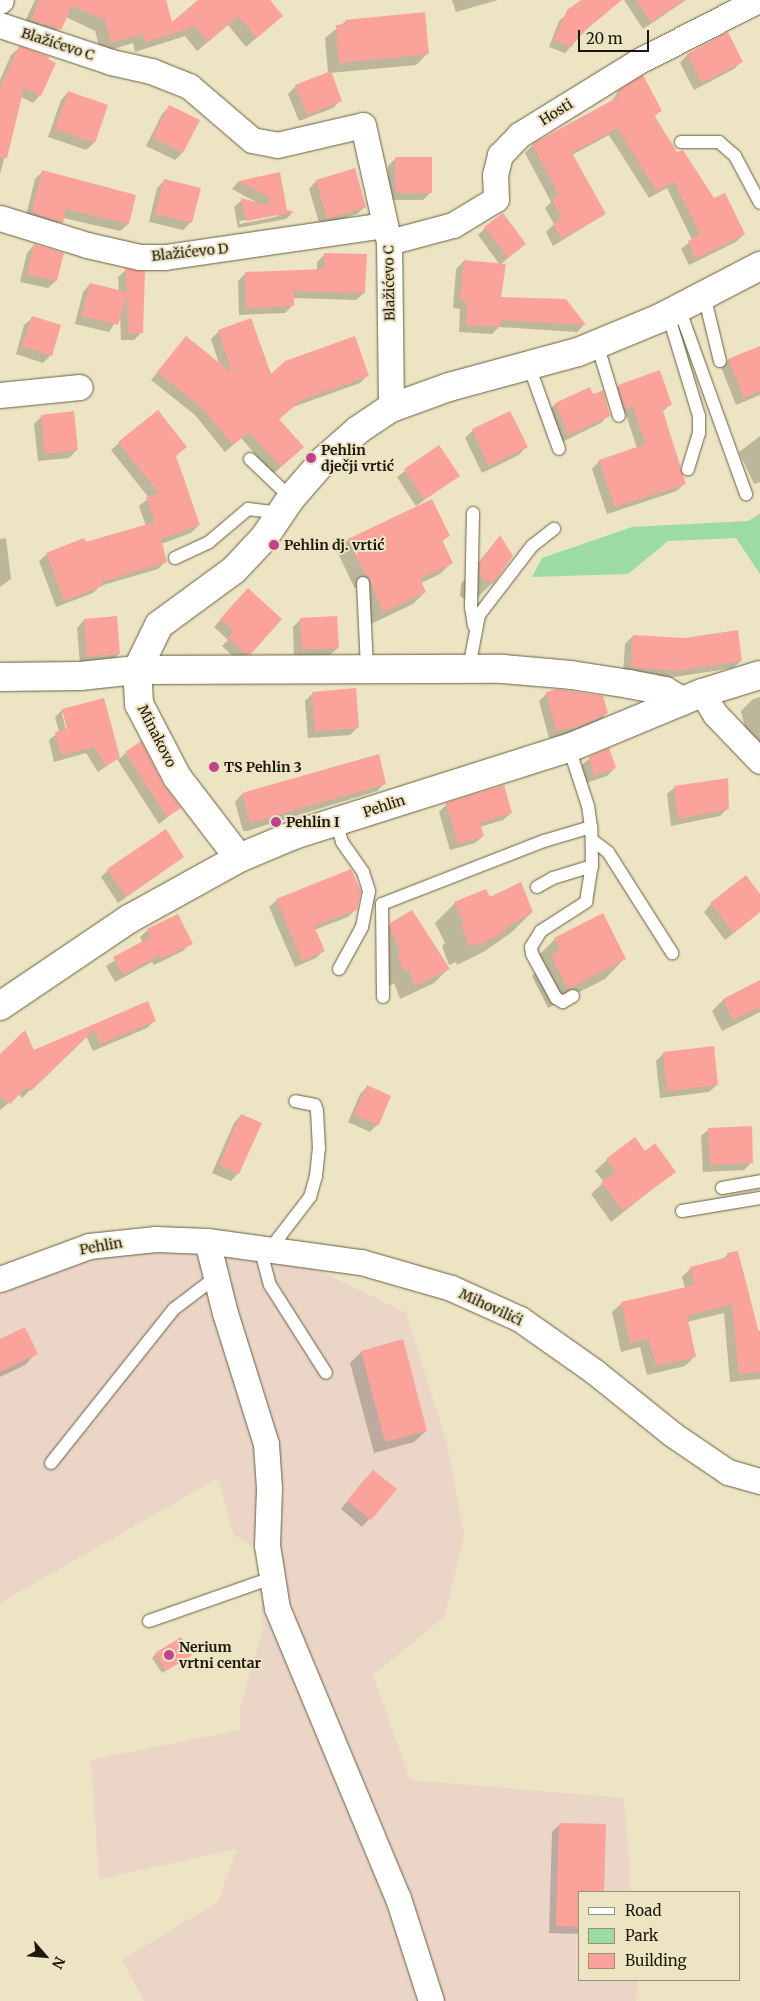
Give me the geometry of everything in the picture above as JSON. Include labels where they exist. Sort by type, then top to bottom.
[{"type":"street","name":"Hosti","points":[[387,233],[453,226],[496,199],[495,175],[500,155],[519,135],[637,62],[758,0]]},
{"type":"street","name":"Blažićevo C","points":[[0,25],[111,62],[151,71],[189,86],[252,140],[277,145],[363,125],[387,233],[391,408]]},
{"type":"street","name":"Blažićevo D","points":[[0,218],[87,245],[140,257],[165,257],[387,233]]},
{"type":"street","points":[[137,670],[159,624],[234,570],[264,538],[286,506],[340,444],[391,408],[449,387],[529,366],[597,344],[674,311],[760,266]]},
{"type":"street","points":[[0,395],[80,387]]},
{"type":"street","points":[[0,677],[80,676],[137,670],[367,668],[469,668],[571,674],[692,697],[715,714],[760,761]]},
{"type":"street","name":"Minakovo","points":[[137,670],[139,704],[177,777],[239,858]]},
{"type":"street","name":"Pehlin","points":[[0,1006],[129,919],[239,858],[336,822],[569,748],[692,697],[760,675]]},
{"type":"street","name":"Pehlin","points":[[0,1279],[89,1246],[156,1239],[207,1240]]},
{"type":"street","points":[[207,1240],[216,1277],[266,1444],[270,1488],[267,1545],[277,1608],[294,1654],[398,1898],[431,2001]]},
{"type":"street","name":"Mihovilići","points":[[207,1240],[361,1262],[451,1288],[520,1319],[595,1372],[704,1456],[728,1472],[760,1481]]},
{"type":"lane","points":[[680,142],[720,142],[735,156],[760,203]]},
{"type":"lane","points":[[704,295],[720,360]]},
{"type":"lane","points":[[674,311],[700,416],[700,433],[688,470]]},
{"type":"lane","points":[[674,311],[746,494]]},
{"type":"lane","points":[[597,344],[619,416]]},
{"type":"lane","points":[[529,366],[559,449]]},
{"type":"lane","points":[[250,459],[286,506]]},
{"type":"lane","points":[[175,558],[209,542],[248,509],[286,506]]},
{"type":"lane","points":[[473,514],[471,607],[475,630]]},
{"type":"lane","points":[[469,668],[479,615],[532,546],[554,529]]},
{"type":"lane","points":[[363,583],[367,668]]},
{"type":"lane","points":[[569,748],[588,806],[592,833],[592,866],[586,902],[541,931],[531,947],[535,962],[556,998],[563,1002],[574,996]]},
{"type":"lane","points":[[336,822],[342,842],[363,872],[369,892],[362,927],[339,970]]},
{"type":"lane","points":[[592,833],[608,852],[672,953]]},
{"type":"lane","points":[[382,997],[382,904],[522,849],[592,833]]},
{"type":"lane","points":[[537,887],[553,878],[592,866]]},
{"type":"lane","points":[[295,1101],[315,1104],[318,1111],[319,1149],[316,1176],[310,1197],[265,1248],[270,1285],[326,1373]]},
{"type":"lane","points":[[722,1188],[760,1181]]},
{"type":"lane","points":[[682,1211],[760,1198]]},
{"type":"lane","points":[[51,1463],[174,1309],[216,1277]]},
{"type":"lane","points":[[149,1621],[272,1578]]},
{"type":"shaded area","points":[[161,1244],[243,1251],[322,1272],[406,1313],[447,1444],[464,1535],[445,1616],[373,1675],[410,1780],[624,1798],[631,1891],[578,1891],[578,1981],[638,1981],[636,2001],[144,2001],[122,1960],[218,1902],[237,1849],[99,1879],[91,1760],[240,1730],[240,1707],[263,1629],[257,1549],[233,1534],[218,1478],[0,1603],[0,1294],[82,1253]]},
{"type":"green space","points":[[760,514],[760,574],[736,538],[668,541],[628,574],[532,577],[542,558],[632,527],[748,521]]},
{"type":"building","points":[[39,0],[166,0],[172,22],[198,0],[270,0],[283,16],[257,38],[238,16],[208,42],[195,27],[145,42],[143,34],[111,43],[105,20],[72,6],[61,30],[31,20]]},
{"type":"building","points":[[581,0],[622,0],[576,38],[572,47],[554,40],[567,10]]},
{"type":"building","points":[[636,0],[685,0],[651,22]]},
{"type":"building","points":[[425,12],[429,54],[339,63],[336,25],[346,24],[345,20]]},
{"type":"building","points":[[728,32],[743,62],[702,83],[687,54]]},
{"type":"building","points":[[19,46],[50,57],[48,59],[56,63],[41,96],[24,88],[7,158],[0,158],[0,87]]},
{"type":"building","points":[[331,71],[342,101],[307,115],[295,85]]},
{"type":"building","points":[[643,75],[662,111],[654,115],[677,152],[683,150],[714,198],[725,193],[745,234],[696,259],[688,241],[700,234],[674,181],[657,192],[617,128],[572,153],[606,214],[561,239],[553,223],[562,218],[552,200],[559,195],[532,144],[620,96],[617,91]]},
{"type":"building","points":[[68,91],[108,105],[95,143],[55,129]]},
{"type":"building","points":[[169,105],[200,120],[183,153],[153,138]]},
{"type":"building","points":[[395,157],[432,157],[432,193],[396,193]]},
{"type":"building","points":[[355,168],[366,207],[327,219],[316,180]]},
{"type":"building","points":[[42,170],[136,195],[129,224],[66,209],[63,223],[32,212]]},
{"type":"building","points":[[280,172],[287,210],[295,212],[246,221],[241,198],[268,205],[270,198],[238,181]]},
{"type":"building","points":[[164,179],[201,188],[192,223],[155,214]]},
{"type":"building","points":[[503,213],[526,244],[508,258],[484,227]]},
{"type":"building","points":[[34,244],[64,253],[57,281],[27,274]]},
{"type":"building","points":[[324,253],[367,254],[365,293],[294,291],[294,306],[246,308],[245,272],[324,269]]},
{"type":"building","points":[[464,260],[506,264],[501,297],[566,299],[586,325],[501,320],[500,327],[466,325],[467,302],[460,301]]},
{"type":"building","points":[[125,268],[145,271],[143,333],[128,333],[127,294],[118,325],[82,316],[90,283],[127,292]]},
{"type":"building","points":[[32,316],[61,325],[52,356],[22,346]]},
{"type":"building","points":[[251,318],[271,374],[285,361],[355,336],[369,376],[302,400],[279,419],[304,447],[281,467],[249,432],[233,445],[202,408],[157,372],[186,336],[232,373],[218,330]]},
{"type":"building","points":[[760,346],[760,391],[744,398],[728,359]]},
{"type":"building","points":[[660,370],[672,405],[662,408],[686,484],[615,507],[599,460],[646,444],[632,406],[625,409],[618,385]]},
{"type":"building","points":[[590,387],[593,394],[603,390],[610,416],[569,435],[555,403]]},
{"type":"building","points":[[158,410],[187,447],[176,456],[200,525],[161,539],[167,562],[101,582],[102,586],[64,601],[46,553],[84,538],[86,542],[155,522],[146,497],[159,493],[118,442]]},
{"type":"building","points":[[74,411],[78,450],[45,454],[41,415]]},
{"type":"building","points":[[510,411],[528,447],[489,466],[472,429]]},
{"type":"building","points":[[439,445],[460,476],[424,500],[404,469]]},
{"type":"building","points":[[432,499],[450,536],[442,540],[453,563],[420,579],[426,592],[383,613],[370,579],[365,575],[348,539]]},
{"type":"building","points":[[500,535],[513,556],[493,584],[480,577],[480,563]]},
{"type":"building","points":[[248,588],[282,619],[251,654],[246,654],[228,638],[234,631],[220,619]]},
{"type":"building","points":[[117,616],[120,654],[87,657],[84,619]]},
{"type":"building","points":[[337,616],[339,648],[302,650],[300,618]]},
{"type":"building","points":[[738,630],[742,661],[676,671],[631,667],[633,635],[684,638]]},
{"type":"building","points":[[356,688],[359,728],[315,731],[312,692]]},
{"type":"building","points":[[557,689],[603,696],[608,713],[581,726],[556,731],[546,692]]},
{"type":"building","points":[[104,698],[120,757],[106,766],[94,747],[61,755],[55,732],[67,729],[62,709]]},
{"type":"building","points":[[141,741],[163,784],[181,808],[167,817],[125,752]]},
{"type":"building","points":[[609,748],[616,768],[594,776],[589,757]]},
{"type":"building","points":[[379,754],[386,784],[250,823],[242,793]]},
{"type":"building","points":[[728,778],[729,809],[678,819],[674,786]]},
{"type":"building","points":[[504,785],[512,813],[480,823],[484,836],[458,844],[446,803]]},
{"type":"building","points":[[166,829],[184,857],[126,897],[107,869]]},
{"type":"building","points":[[351,869],[361,891],[357,910],[314,926],[325,951],[302,961],[276,899]]},
{"type":"building","points":[[746,875],[760,894],[760,912],[734,933],[710,903]]},
{"type":"building","points":[[521,882],[533,912],[505,928],[506,931],[478,946],[476,943],[469,946],[461,925],[464,923],[454,902],[486,889],[490,897]]},
{"type":"building","points":[[412,910],[450,969],[415,986],[409,970],[405,972],[398,957],[401,954],[390,928],[390,923]]},
{"type":"building","points":[[603,913],[626,959],[568,989],[551,955],[560,950],[554,938]]},
{"type":"building","points":[[178,914],[193,944],[161,959],[160,955],[123,975],[113,957],[151,937],[147,929]]},
{"type":"building","points":[[760,980],[760,1007],[733,1020],[723,999]]},
{"type":"building","points":[[148,1001],[156,1021],[100,1044],[94,1030],[31,1091],[27,1087],[10,1104],[0,1096],[0,1054],[25,1030],[34,1050]]},
{"type":"building","points":[[714,1046],[718,1085],[667,1091],[663,1052]]},
{"type":"building","points":[[367,1085],[391,1096],[379,1125],[354,1115]]},
{"type":"building","points":[[241,1114],[262,1123],[239,1174],[219,1165]]},
{"type":"building","points":[[752,1126],[753,1163],[710,1165],[708,1128]]},
{"type":"building","points":[[635,1137],[645,1151],[655,1143],[676,1172],[623,1211],[601,1182],[616,1172],[606,1159]]},
{"type":"building","points":[[738,1251],[760,1337],[760,1372],[739,1374],[732,1304],[687,1316],[696,1357],[656,1366],[649,1339],[630,1343],[621,1302],[695,1285],[690,1267],[728,1257],[727,1253]]},
{"type":"building","points":[[25,1327],[38,1354],[0,1372],[0,1339]]},
{"type":"building","points":[[403,1339],[427,1431],[385,1442],[361,1351]]},
{"type":"building","points":[[373,1470],[397,1489],[371,1520],[347,1501]]},
{"type":"building","points":[[181,1637],[192,1655],[166,1671],[155,1653]]},
{"type":"building","points":[[559,1823],[606,1824],[604,1891],[578,1891],[578,1927],[556,1926]]},
{"type":"place","name":"Pehlin dječji vrtić","points":[[311,458]]},
{"type":"place","name":"Pehlin dj. vrtić","points":[[274,545]]},
{"type":"place","name":"TS Pehlin 3","points":[[214,767]]},
{"type":"place","name":"Pehlin I","points":[[276,822]]},
{"type":"place","name":"Nerium vrtni centar","points":[[169,1655]]}]
